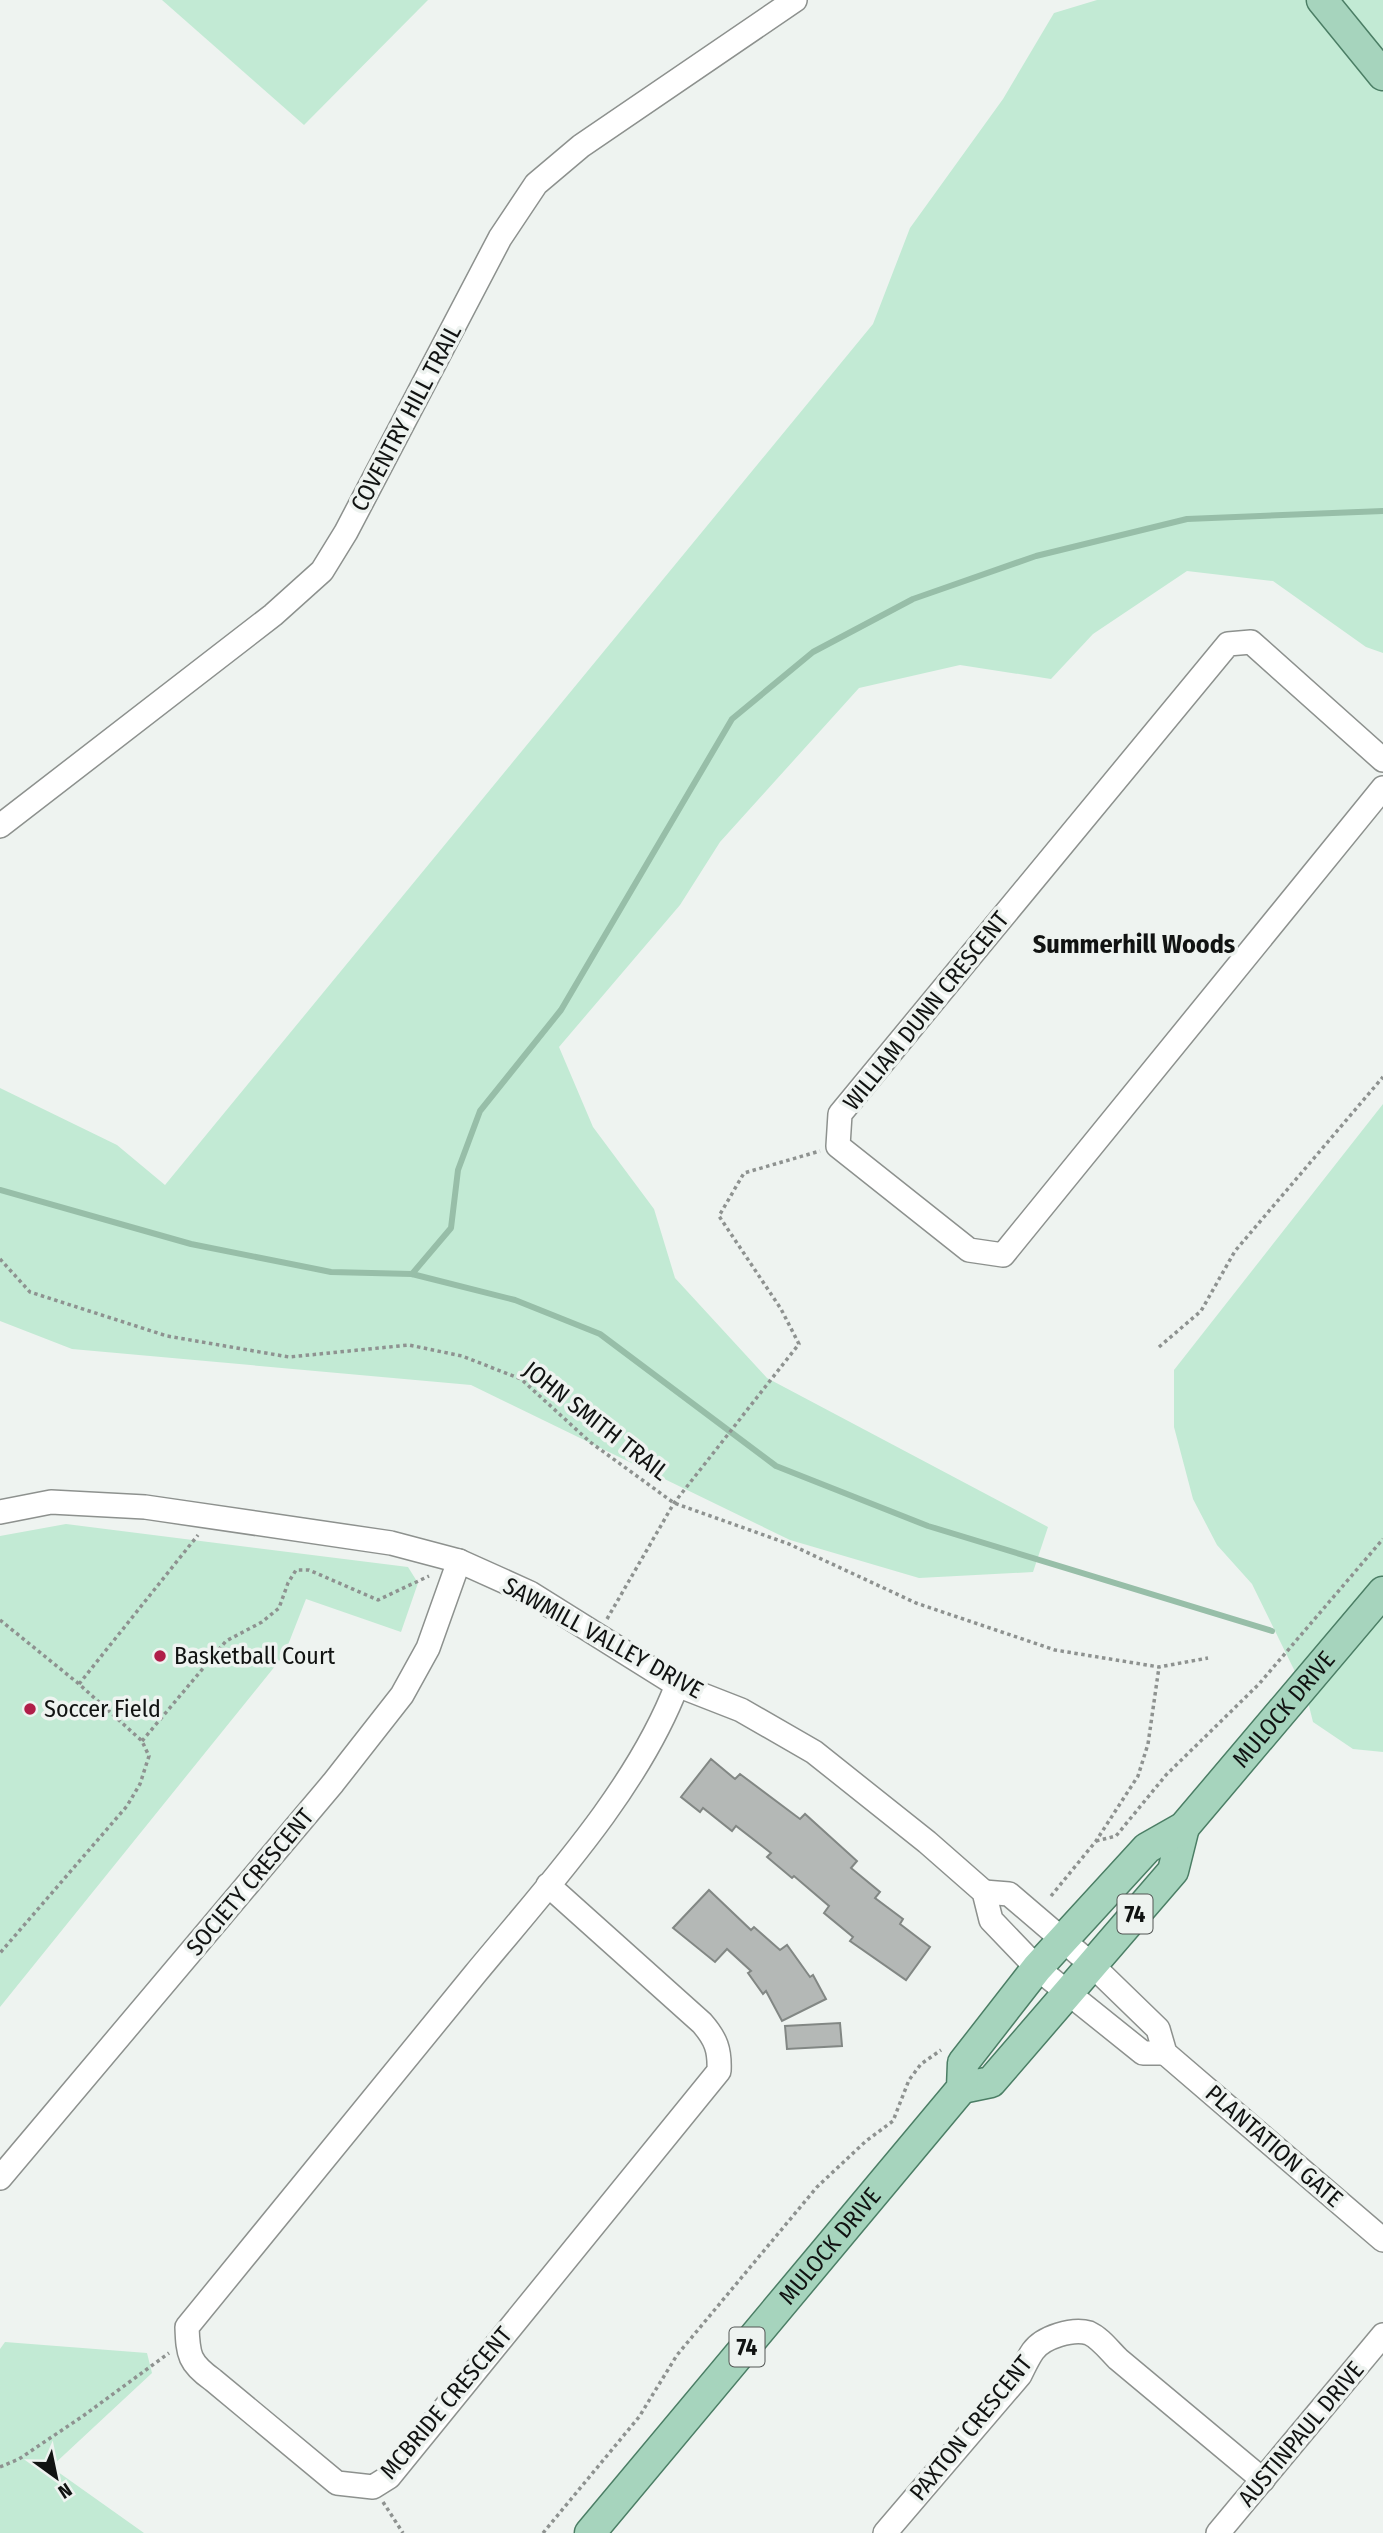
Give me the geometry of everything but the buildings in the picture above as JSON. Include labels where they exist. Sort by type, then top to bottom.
[{"type":"main road","points":[[1322,0],[1383,75]]},
{"type":"main road","name":"MULOCK DRIVE","points":[[590,2533],[962,2088],[963,2063],[1037,1968],[1147,1848],[1184,1827],[1383,1592]]},
{"type":"main road","name":"MULOCK DRIVE","points":[[962,2088],[991,2082],[1173,1871],[1184,1827]]},
{"type":"street","name":"COVENTRY HILL TRAIL","points":[[0,826],[273,615],[322,571],[346,532],[500,238],[536,184],[581,146],[795,0]]},
{"type":"street","name":"WILLIAM DUNN CRESCENT","points":[[1383,760],[1251,642],[1228,643],[840,1114],[838,1146],[969,1250],[1003,1255],[1383,788]]},
{"type":"street","name":"SAWMILL VALLEY DRIVE","points":[[0,1512],[51,1502],[145,1507],[391,1543],[459,1561],[530,1593],[677,1685],[741,1710],[814,1752],[927,1842],[984,1892],[991,1920],[1037,1968]]},
{"type":"street","name":"SOCIETY CRESCENT","points":[[0,2178],[333,1783],[402,1695],[428,1648],[459,1561]]},
{"type":"street","points":[[188,2339],[187,2327],[548,1885],[614,1800],[662,1722],[677,1685]]},
{"type":"street","name":"MCBRIDE CRESCENT","points":[[188,2339],[188,2353],[199,2370],[337,2483],[373,2487],[389,2477],[719,2071],[720,2051],[713,2036],[702,2023],[548,1885]]},
{"type":"street","name":"SAWMILL VALLEY DRIVE","points":[[984,1892],[1009,1894],[1092,1965]]},
{"type":"street","name":"PLANTATION GATE","points":[[1092,1965],[1158,2029],[1165,2053],[1383,2240]]},
{"type":"street","name":"PLANTATION GATE","points":[[1037,1968],[1143,2053],[1165,2053]]},
{"type":"street","name":"PAXTON CRESCENT","points":[[885,2533],[1020,2375],[1035,2348],[1052,2337],[1070,2333],[1087,2333],[1099,2339],[1128,2368],[1263,2480]]},
{"type":"street","name":"AUSTINPAUL DRIVE","points":[[1218,2533],[1383,2335]]},
{"type":"path","points":[[1159,1347],[1201,1311],[1235,1251],[1383,1077]]},
{"type":"path","points":[[594,1634],[606,1621],[674,1503],[799,1344],[781,1309],[719,1216],[744,1173],[838,1146]]},
{"type":"path","name":"JOHN SMITH TRAIL","points":[[0,1259],[30,1292],[167,1336],[289,1357],[409,1345],[462,1356],[521,1379],[590,1442],[674,1503],[789,1544],[916,1603],[1055,1650],[1159,1667],[1208,1658]]},
{"type":"path","points":[[79,1684],[212,1518]]},
{"type":"path","points":[[1096,1841],[1116,1836],[1166,1774],[1259,1684],[1383,1539]]},
{"type":"path","points":[[142,1741],[226,1640],[262,1622],[279,1608],[296,1570],[309,1570],[378,1600],[459,1561]]},
{"type":"path","points":[[0,1620],[79,1684],[142,1741],[149,1756],[140,1784],[127,1806],[0,1953]]},
{"type":"path","points":[[1051,1896],[1096,1841],[1138,1776],[1148,1744],[1159,1667]]},
{"type":"path","points":[[543,2533],[639,2417],[677,2355],[817,2187],[866,2141],[892,2121],[909,2080],[921,2064],[943,2049]]},
{"type":"path","points":[[0,2467],[19,2459],[83,2416],[188,2339]]},
{"type":"path","points":[[373,2487],[403,2533]]},
{"type":"green space","points":[[162,0],[428,0],[304,125]]},
{"type":"green space","points":[[1097,0],[1383,0],[1383,653],[1366,647],[1273,581],[1187,571],[1093,634],[1051,679],[960,665],[859,688],[720,842],[680,905],[559,1047],[593,1127],[654,1209],[675,1278],[767,1378],[1048,1527],[1033,1572],[919,1578],[790,1540],[471,1385],[72,1349],[0,1321],[0,1088],[117,1145],[165,1185],[873,324],[910,228],[1003,99],[1054,13]]},
{"type":"green space","points":[[1383,1104],[1383,1752],[1353,1749],[1313,1722],[1306,1694],[1252,1584],[1217,1545],[1193,1499],[1174,1427],[1174,1370]]},
{"type":"green space","points":[[66,1524],[408,1567],[418,1583],[401,1632],[306,1599],[284,1655],[0,2007],[0,1536]]},
{"type":"green space","points":[[5,2342],[147,2353],[152,2373],[51,2467],[144,2533],[0,2533],[0,2349]]},
{"type":"waterway","points":[[412,1274],[451,1228],[458,1170],[480,1111],[561,1010],[732,719],[813,652],[913,599],[1036,556],[1187,519],[1383,511]]},
{"type":"waterway","points":[[0,1190],[191,1244],[331,1272],[412,1274],[515,1300],[600,1334],[776,1466],[928,1526],[1272,1631]]},
{"type":"place","name":"Basketball Court","points":[[160,1656]]},
{"type":"place","name":"Soccer Field","points":[[30,1709]]},
{"type":"district","name":"Summerhill Woods","points":[[1134,944]]}]
